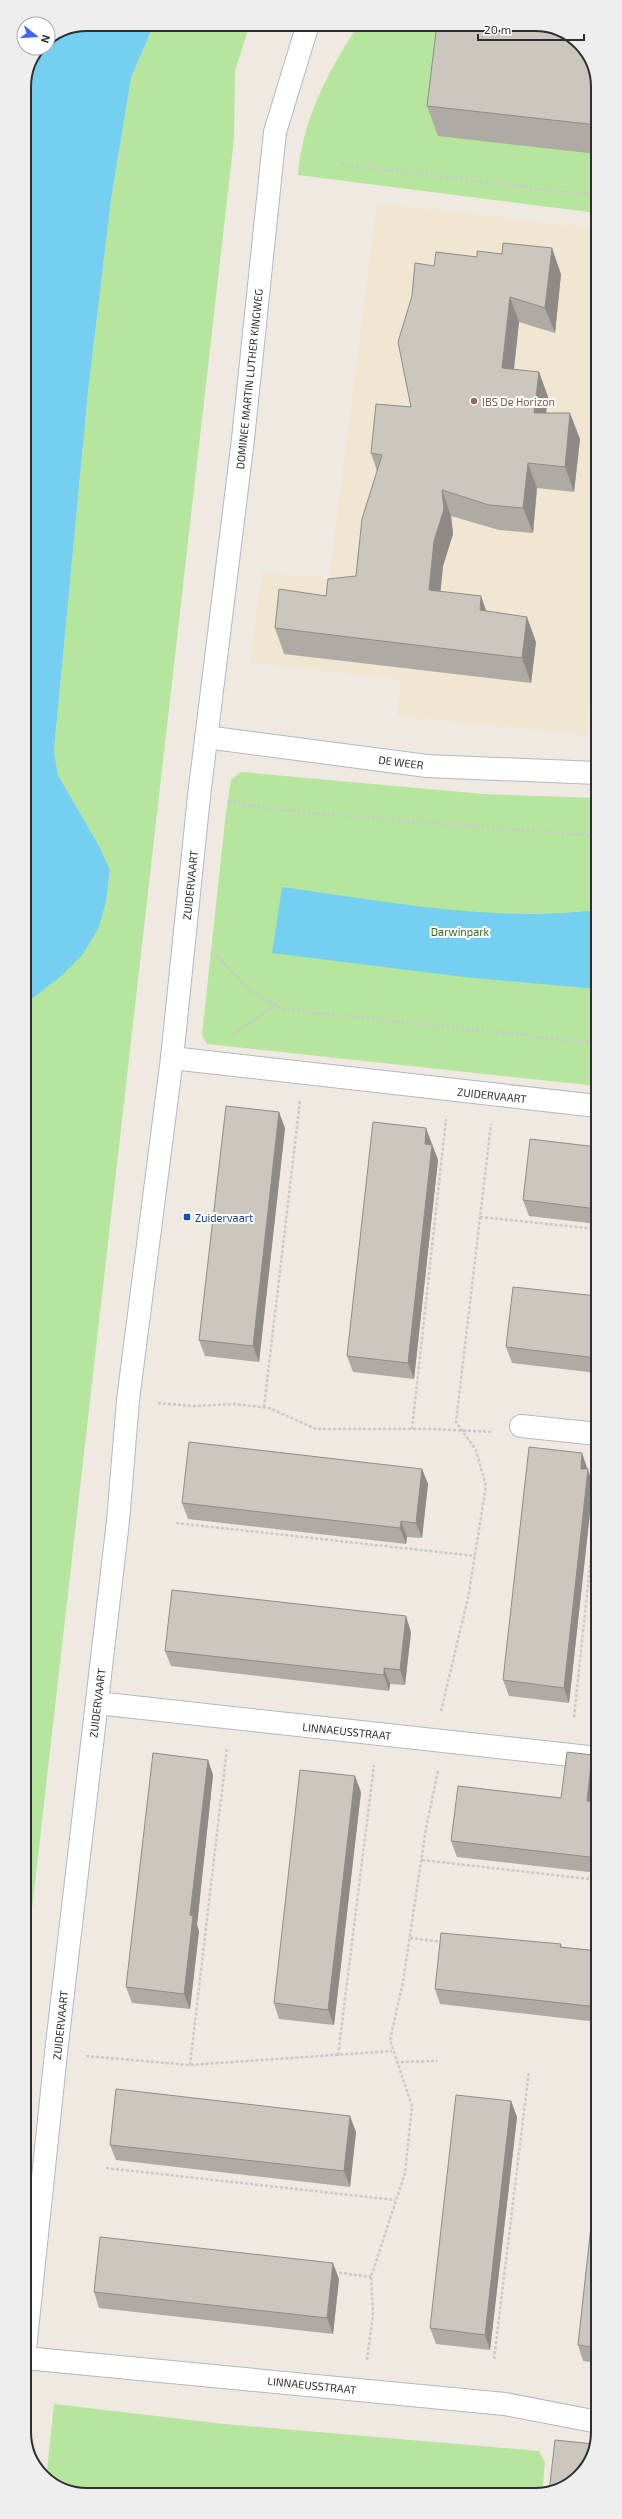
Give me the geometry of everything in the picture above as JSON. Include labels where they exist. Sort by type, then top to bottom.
[{"type":"street","name":"DOMINEE MARTIN LUTHER KINGWEG","points":[[206,737],[244,431],[275,132],[306,31]]},
{"type":"street","name":"DE WEER","points":[[206,737],[426,766],[591,773]]},
{"type":"street","name":"ZUIDERVAART","points":[[31,2292],[56,2053],[118,1521],[128,1400],[172,1058],[206,737]]},
{"type":"street","name":"ZUIDERVAART","points":[[172,1058],[494,1096],[591,1105]]},
{"type":"street","points":[[521,1426],[591,1433]]},
{"type":"street","name":"LINNAEUSSTRAAT","points":[[97,1703],[591,1757]]},
{"type":"street","name":"LINNAEUSSTRAAT","points":[[31,2359],[505,2404],[591,2421]]},
{"type":"path","points":[[341,164],[591,195]]},
{"type":"path","points":[[199,796],[290,811],[591,836]]},
{"type":"path","points":[[186,922],[250,991],[282,1009],[591,1042]]},
{"type":"path","points":[[197,1061],[275,1005]]},
{"type":"path","points":[[264,1407],[304,1073]]},
{"type":"path","points":[[412,1429],[449,1090]]},
{"type":"path","points":[[363,2390],[373,2314],[371,2277],[405,2173],[412,2106],[392,2051],[390,2040],[403,1982],[422,1860],[438,1772],[438,1741],[475,1556],[486,1486],[476,1450],[456,1422],[494,1096]]},
{"type":"path","points":[[480,1217],[591,1228]]},
{"type":"path","points":[[128,1400],[193,1406],[234,1404],[264,1407],[316,1429],[412,1429],[494,1432],[521,1426]]},
{"type":"path","points":[[176,1523],[475,1556]]},
{"type":"path","points":[[574,1717],[591,1556]]},
{"type":"path","points":[[190,2065],[226,1748],[233,1748]]},
{"type":"path","points":[[366,1764],[381,1765]]},
{"type":"path","points":[[338,2056],[374,1765]]},
{"type":"path","points":[[431,1771],[438,1772]]},
{"type":"path","points":[[422,1860],[591,1879]]},
{"type":"path","points":[[410,1938],[449,1942]]},
{"type":"path","points":[[56,2053],[190,2065],[338,2056],[392,2051]]},
{"type":"path","points":[[396,2062],[437,2061]]},
{"type":"path","points":[[494,2359],[529,2072]]},
{"type":"path","points":[[106,2168],[395,2200]]},
{"type":"path","points":[[332,2272],[371,2277]]},
{"type":"shaded area","name":"IBS De Horizon","points":[[377,203],[591,228],[591,686],[585,734],[397,716],[401,679],[250,662],[262,572],[329,579]]},
{"type":"green space","points":[[151,31],[248,31],[235,71],[234,139],[31,1917],[31,1000],[59,978],[106,902],[110,870],[99,846],[58,775],[54,751],[88,392],[111,200],[131,78]]},
{"type":"green space","points":[[354,31],[539,31],[553,34],[587,65],[590,76],[591,212],[298,175],[305,134],[311,115],[337,59]]},
{"type":"green space","name":"Darwinpark","points":[[241,772],[483,794],[591,798],[591,1085],[207,1044],[202,1035],[226,812],[231,780]]},
{"type":"green space","points":[[54,2404],[224,2424],[539,2451],[545,2463],[543,2487],[535,2488],[83,2488],[66,2484],[56,2479],[47,2471]]},
{"type":"water","points":[[87,31],[151,31],[131,78],[111,200],[88,392],[54,751],[58,775],[99,846],[110,870],[106,902],[98,929],[83,954],[59,978],[31,1000],[31,87],[35,66],[40,56],[56,56],[56,40],[66,35]]},
{"type":"water","points":[[282,887],[439,909],[518,914],[591,910],[591,988],[464,977],[272,953]]},
{"type":"building","points":[[436,31],[539,31],[556,35],[572,45],[579,53],[587,66],[590,76],[591,124],[427,106]]},
{"type":"building","points":[[503,243],[552,248],[545,308],[510,297],[502,368],[539,372],[534,413],[570,413],[565,467],[528,463],[523,508],[489,505],[442,490],[444,509],[434,541],[429,590],[481,596],[480,610],[527,617],[522,658],[275,628],[279,589],[326,596],[328,579],[356,576],[362,519],[382,455],[371,453],[376,404],[411,407],[398,342],[412,296],[415,263],[434,266],[436,252],[477,257],[477,251],[502,254]]},
{"type":"building","points":[[226,1106],[279,1112],[253,1346],[199,1340]]},
{"type":"building","points":[[373,1122],[426,1128],[425,1144],[432,1145],[408,1363],[347,1356]]},
{"type":"building","points":[[530,1139],[591,1146],[591,1208],[523,1200]]},
{"type":"building","points":[[513,1287],[591,1295],[591,1357],[506,1347]]},
{"type":"building","points":[[189,1442],[422,1469],[416,1523],[401,1521],[400,1528],[182,1503]]},
{"type":"building","points":[[529,1447],[582,1453],[581,1469],[588,1469],[564,1688],[503,1680]]},
{"type":"building","points":[[172,1590],[406,1616],[400,1670],[384,1668],[384,1675],[165,1651]]},
{"type":"building","points":[[567,1752],[591,1755],[587,1801],[591,1801],[591,1857],[451,1841],[458,1786],[561,1798]]},
{"type":"building","points":[[153,1753],[208,1760],[190,1915],[193,1916],[184,1994],[126,1987]]},
{"type":"building","points":[[300,1770],[355,1776],[328,2010],[274,2003]]},
{"type":"building","points":[[441,1933],[561,1944],[560,1947],[591,1950],[591,2006],[435,1989]]},
{"type":"building","points":[[116,2089],[350,2116],[344,2171],[110,2145]]},
{"type":"building","points":[[456,2095],[511,2101],[485,2335],[430,2328]]},
{"type":"building","points":[[591,2226],[591,2347],[578,2345]]},
{"type":"building","points":[[100,2237],[333,2263],[327,2318],[94,2292]]},
{"type":"building","points":[[555,2440],[590,2444],[583,2460],[572,2474],[566,2479],[550,2486]]},
{"type":"place","name":"IBS De Horizon","points":[[474,401]]},
{"type":"place","name":"Zuidervaart","points":[[187,1217]]}]
